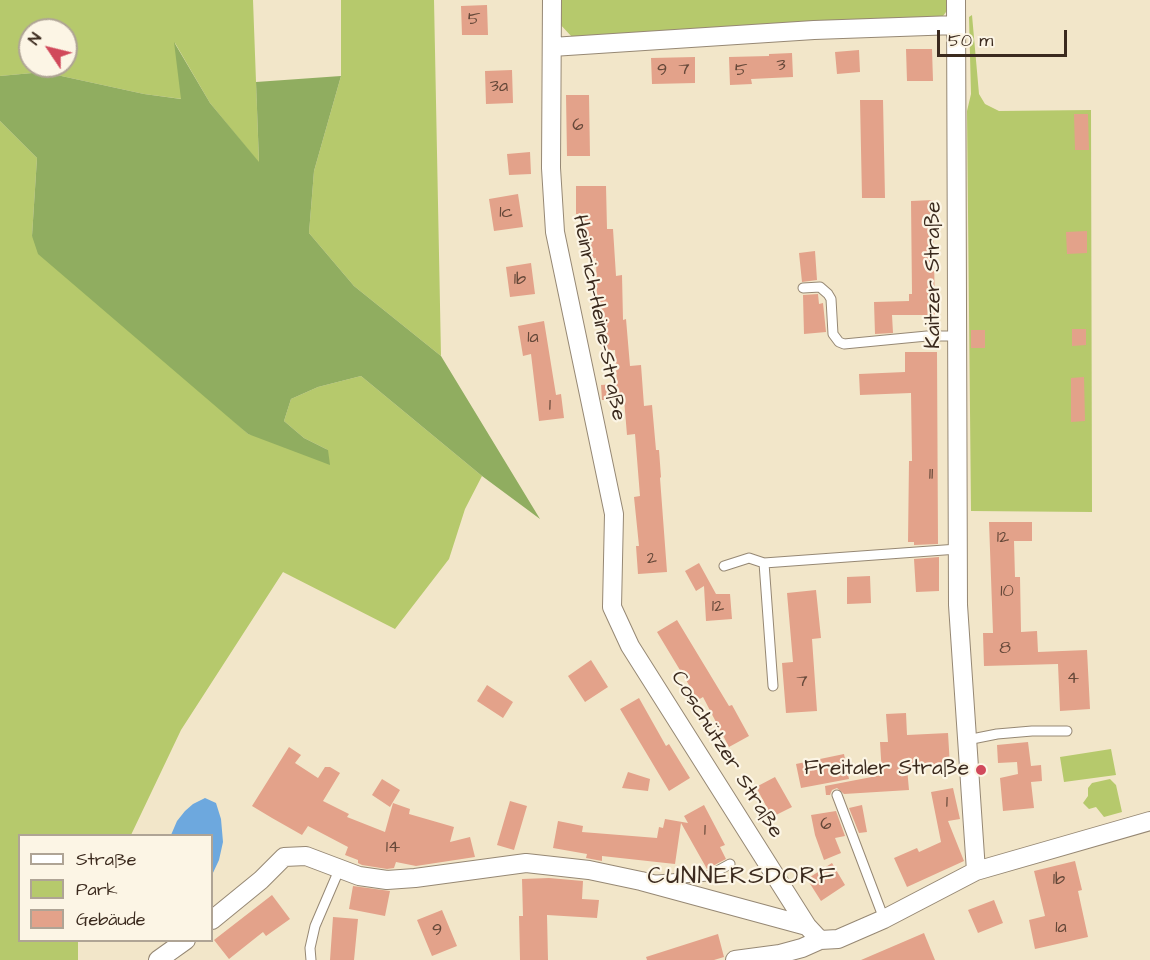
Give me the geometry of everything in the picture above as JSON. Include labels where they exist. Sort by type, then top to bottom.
[{"type":"street","name":"Heinrich-Heine-Straße","points":[[552,0],[551,168],[555,232],[614,514],[612,606]]},
{"type":"street","name":"Kaitzer Straße","points":[[956,0],[958,605],[976,871]]},
{"type":"street","points":[[552,46],[814,30],[956,25]]},
{"type":"street","name":"Coschützer Straße","points":[[612,606],[630,646],[807,926]]},
{"type":"street","points":[[735,960],[780,954],[820,940],[837,939],[884,919],[976,871],[1150,821]]},
{"type":"street","points":[[213,919],[261,880],[284,857],[306,856],[359,876],[387,880],[526,863],[589,870],[640,881],[807,926],[820,940]]},
{"type":"street","points":[[158,960],[183,942]]},
{"type":"lane","points":[[803,288],[820,287],[828,294],[831,299],[833,334],[839,342],[844,344],[927,336],[958,336]]},
{"type":"lane","points":[[724,566],[748,558],[764,563],[958,549]]},
{"type":"lane","points":[[764,563],[773,686]]},
{"type":"lane","points":[[967,740],[1009,733],[1067,731]]},
{"type":"lane","points":[[837,795],[884,919]]},
{"type":"lane","points":[[640,881],[708,876],[730,864]]},
{"type":"lane","points":[[311,960],[310,948],[315,926],[339,870]]},
{"type":"green space","points":[[0,0],[253,0],[259,163],[210,103],[175,43],[182,99],[144,94],[71,78],[78,78],[78,18],[18,18],[18,74],[0,76]]},
{"type":"green space","points":[[341,0],[434,0],[441,356],[354,286],[309,233],[314,171],[341,76]]},
{"type":"green space","points":[[557,0],[948,0],[949,8],[943,16],[572,37],[558,22]]},
{"type":"green space","points":[[972,15],[979,94],[985,104],[999,111],[1091,110],[1092,512],[971,511],[967,111],[971,94],[969,17]]},
{"type":"green space","points":[[174,42],[210,103],[259,162],[256,82],[341,76],[314,171],[309,233],[354,286],[441,356],[540,519],[482,476],[361,376],[318,387],[291,399],[284,421],[304,438],[328,450],[330,465],[248,434],[38,254],[32,236],[37,158],[0,121],[0,76],[18,74],[18,78],[71,78],[144,94],[181,99]]},
{"type":"green space","points":[[0,121],[37,158],[32,236],[248,434],[328,450],[304,438],[284,421],[291,399],[318,387],[361,376],[482,476],[465,509],[449,559],[395,629],[283,572],[181,730],[131,834],[18,834],[18,942],[78,942],[78,960],[0,960]]},
{"type":"green space","points":[[1111,749],[1116,775],[1064,782],[1060,757]]},
{"type":"green space","points":[[1110,779],[1116,785],[1122,812],[1104,817],[1096,807],[1089,809],[1083,803],[1092,783]]},
{"type":"water","points":[[205,798],[216,803],[221,819],[223,842],[213,873],[213,834],[171,834],[177,821],[193,804]]},
{"type":"building","points":[[487,5],[488,35],[462,35],[461,6]]},
{"type":"building","points":[[906,49],[932,49],[933,81],[907,81]]},
{"type":"building","points":[[859,50],[860,72],[837,74],[835,52]]},
{"type":"building","points":[[792,53],[793,77],[751,79],[752,84],[730,85],[729,57]]},
{"type":"building","points":[[695,57],[695,83],[652,84],[651,58]]},
{"type":"building","points":[[512,70],[513,103],[486,104],[485,71]]},
{"type":"building","points":[[566,95],[589,95],[590,156],[567,156]]},
{"type":"building","points":[[860,100],[883,100],[885,198],[862,198]]},
{"type":"building","points":[[1074,114],[1088,114],[1089,150],[1075,150]]},
{"type":"building","points":[[530,152],[531,174],[509,175],[507,154]]},
{"type":"building","points":[[576,186],[606,186],[607,229],[613,229],[616,276],[622,275],[623,320],[626,319],[630,366],[641,365],[644,406],[652,405],[656,450],[659,450],[667,572],[638,574],[636,546],[639,546],[634,497],[640,496],[635,434],[627,435],[624,399],[602,400],[601,385],[617,384],[615,350],[605,351],[600,303],[597,303],[596,258],[587,259],[584,214],[576,214]]},
{"type":"building","points":[[518,194],[523,227],[494,231],[489,199]]},
{"type":"building","points":[[933,200],[935,315],[892,315],[893,333],[875,334],[874,302],[909,301],[909,294],[912,294],[911,201]]},
{"type":"building","points":[[1087,231],[1087,253],[1067,254],[1066,232]]},
{"type":"building","points":[[815,251],[817,280],[802,282],[799,253]]},
{"type":"building","points":[[531,263],[535,294],[510,297],[506,267]]},
{"type":"building","points":[[818,294],[819,304],[823,303],[826,332],[804,334],[803,295]]},
{"type":"building","points":[[544,321],[556,395],[561,394],[564,418],[539,421],[531,354],[523,356],[518,326]]},
{"type":"building","points":[[1072,329],[1086,329],[1086,345],[1072,346]]},
{"type":"building","points":[[971,330],[985,330],[985,348],[971,348]]},
{"type":"building","points":[[905,352],[937,352],[938,544],[914,545],[914,542],[908,542],[909,461],[912,461],[911,393],[860,395],[859,374],[905,372]]},
{"type":"building","points":[[1084,377],[1085,421],[1071,422],[1071,378]]},
{"type":"building","points":[[989,522],[1032,522],[1032,541],[1014,541],[1015,577],[1020,577],[1021,632],[1037,631],[1038,652],[1087,650],[1090,709],[1060,711],[1058,664],[984,666],[983,633],[993,633]]},
{"type":"building","points":[[939,557],[939,591],[916,592],[914,559]]},
{"type":"building","points":[[699,563],[716,594],[730,594],[732,619],[706,621],[704,586],[696,591],[685,571]]},
{"type":"building","points":[[870,576],[871,603],[847,604],[847,577]]},
{"type":"building","points":[[816,590],[821,638],[812,639],[817,711],[786,713],[782,663],[793,662],[787,593]]},
{"type":"building","points":[[677,620],[729,706],[732,705],[749,736],[729,747],[703,697],[698,700],[657,632]]},
{"type":"building","points":[[591,660],[608,687],[585,702],[568,676]]},
{"type":"building","points":[[487,685],[513,702],[503,718],[477,701]]},
{"type":"building","points":[[639,698],[666,746],[669,744],[690,778],[669,791],[620,709]]},
{"type":"building","points":[[906,713],[907,735],[948,733],[950,766],[907,768],[909,790],[844,794],[837,788],[832,790],[830,795],[826,795],[825,786],[882,775],[880,742],[888,742],[886,714]]},
{"type":"building","points":[[1028,742],[1031,766],[1041,765],[1042,781],[1031,782],[1034,808],[1003,811],[1000,778],[1018,774],[1017,762],[998,763],[997,745]]},
{"type":"building","points":[[289,747],[301,755],[295,763],[318,778],[325,767],[330,767],[340,773],[323,801],[349,814],[347,817],[385,832],[393,803],[410,809],[409,814],[454,827],[450,842],[470,837],[475,857],[416,866],[396,862],[394,868],[387,869],[362,865],[358,863],[358,860],[345,855],[348,847],[308,826],[302,835],[272,818],[252,806]]},
{"type":"building","points":[[844,754],[849,779],[801,788],[796,764]]},
{"type":"building","points":[[628,772],[650,779],[648,791],[622,788]]},
{"type":"building","points":[[775,777],[792,807],[772,817],[756,787]]},
{"type":"building","points":[[382,779],[400,790],[390,807],[372,795]]},
{"type":"building","points":[[953,788],[960,819],[948,821],[964,861],[907,887],[894,858],[917,848],[919,852],[941,842],[931,792]]},
{"type":"building","points":[[510,801],[527,806],[514,850],[497,845]]},
{"type":"building","points":[[704,805],[725,845],[720,847],[726,859],[707,869],[681,823],[675,864],[602,856],[602,861],[586,858],[587,854],[553,848],[558,821],[583,826],[582,832],[657,838],[659,827],[663,828],[665,819],[688,823],[684,816]]},
{"type":"building","points":[[862,805],[867,832],[859,833],[849,808]]},
{"type":"building","points":[[836,811],[845,836],[835,838],[841,853],[824,860],[811,815]]},
{"type":"building","points":[[1075,861],[1082,890],[1078,891],[1088,937],[1035,949],[1029,920],[1045,916],[1034,871]]},
{"type":"building","points":[[832,863],[845,885],[821,901],[807,879]]},
{"type":"building","points":[[549,878],[583,881],[582,899],[599,900],[597,918],[547,915],[548,960],[520,960],[519,916],[523,916],[522,879]]},
{"type":"building","points":[[353,886],[390,891],[385,916],[349,909]]},
{"type":"building","points":[[272,895],[290,919],[266,936],[263,932],[229,959],[214,940]]},
{"type":"building","points":[[994,900],[1003,923],[978,933],[968,910]]},
{"type":"building","points":[[442,910],[457,946],[432,956],[417,920]]},
{"type":"building","points":[[333,917],[358,919],[354,960],[330,960]]},
{"type":"building","points":[[924,933],[935,960],[861,960]]},
{"type":"building","points":[[718,934],[724,957],[714,960],[647,960],[646,957]]},
{"type":"place","name":"Freitaler Straße","points":[[981,770]]},
{"type":"district","name":"CUNNERSDORF","points":[[742,878]]}]
